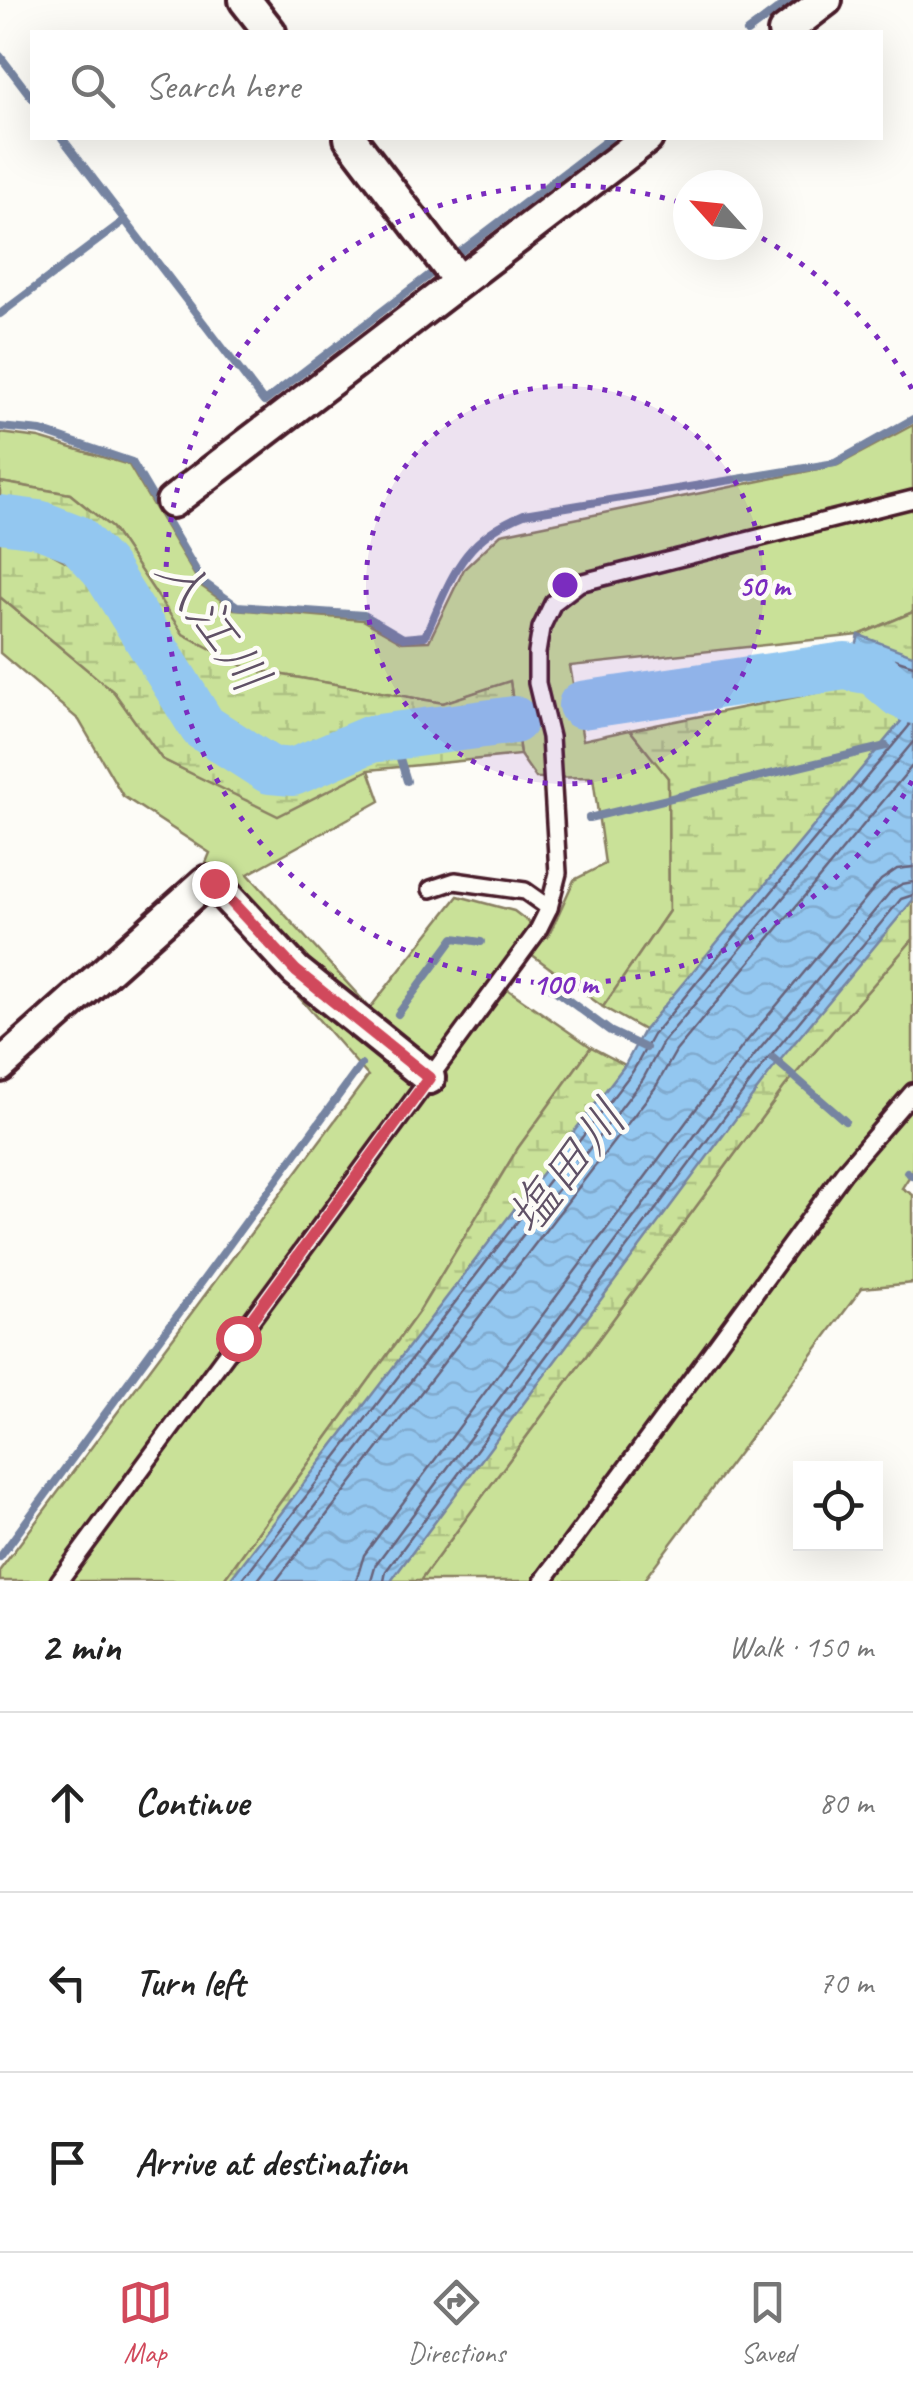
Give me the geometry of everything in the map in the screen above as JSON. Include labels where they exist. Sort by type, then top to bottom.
[{"type":"street","points":[[245,0],[268,30]]},
{"type":"street","points":[[787,30],[826,0]]},
{"type":"street","points":[[352,140],[460,281]]},
{"type":"street","points":[[172,502],[644,140]]},
{"type":"street","points":[[0,1066],[206,882],[214,883],[296,971],[429,1078]]},
{"type":"lane","points":[[59,1581],[537,932],[549,908],[558,872],[550,737],[537,683],[536,653],[541,628],[553,603],[579,583],[913,499]]},
{"type":"lane","points":[[431,889],[456,880],[524,891],[549,908]]},
{"type":"lane","points":[[542,1581],[844,1172],[913,1092]]},
{"type":"green space","points":[[913,425],[913,612],[859,635],[570,666],[583,740],[630,730],[668,777],[669,911],[603,1007],[520,946],[491,978],[591,1047],[518,1148],[420,1310],[223,1581],[0,1581],[0,1570],[368,1076],[198,882],[210,853],[123,796],[79,720],[0,653],[0,597],[114,692],[162,759],[278,815],[369,770],[380,801],[248,874],[370,1008],[458,896],[514,911],[548,937],[574,880],[605,864],[593,777],[536,778],[520,755],[510,682],[443,703],[249,669],[183,635],[112,528],[70,494],[0,482],[0,433],[39,438],[129,465],[201,586],[234,609],[363,620],[402,642],[429,641],[464,569],[501,534],[838,465]]},
{"type":"green space","points":[[0,482],[70,494],[112,528],[183,634],[249,669],[443,703],[510,681],[514,710],[384,718],[294,756],[230,737],[102,544],[50,517],[0,506]]},
{"type":"green space","points":[[0,537],[34,544],[81,570],[204,746],[290,788],[375,752],[517,732],[520,755],[369,770],[278,816],[162,759],[114,692],[0,597]]},
{"type":"green space","points":[[913,612],[913,678],[859,635]]},
{"type":"green space","points":[[846,687],[875,695],[902,720],[913,723],[686,1040],[644,1030],[603,1007],[669,911],[668,778],[630,730]]},
{"type":"green space","points":[[913,847],[913,939],[785,1086],[420,1581],[328,1581]]},
{"type":"green space","points":[[913,939],[913,1171],[902,1188],[913,1195],[913,1283],[862,1288],[643,1581],[420,1581],[785,1086]]},
{"type":"green space","points":[[591,1047],[625,1065],[262,1581],[223,1581],[420,1310],[518,1148]]},
{"type":"water","name":"塩田川","points":[[859,635],[913,655],[913,900],[772,1070],[391,1581],[229,1581],[625,1065],[644,1030],[902,720],[875,695],[846,687]]},
{"type":"waterway","points":[[750,30],[790,0]]},
{"type":"waterway","points":[[0,56],[30,95]]},
{"type":"waterway","points":[[64,140],[264,402],[441,266]]},
{"type":"waterway","points":[[452,258],[607,140]]},
{"type":"waterway","points":[[0,314],[125,220]]},
{"type":"waterway","points":[[0,427],[41,431],[132,462],[203,582],[237,606],[364,615],[403,638],[425,636],[451,579],[472,549],[502,524],[524,514],[835,463],[913,419]]},
{"type":"waterway","name":"入江川","points":[[0,519],[38,524],[77,539],[104,568],[203,727],[270,770],[293,772],[371,739],[514,720]]},
{"type":"waterway","name":"入江川","points":[[582,705],[845,666],[873,671],[913,700]]},
{"type":"waterway","points":[[393,736],[407,781]]},
{"type":"waterway","points":[[589,818],[886,746]]},
{"type":"waterway","points":[[398,1014],[454,938],[481,942]]},
{"type":"waterway","points":[[549,986],[610,1031],[646,1048]]},
{"type":"waterway","points":[[773,1058],[845,1121]]},
{"type":"waterway","points":[[0,1557],[361,1065]]},
{"type":"waterway","points":[[907,1172],[913,1176]]},
{"type":"route","points":[[214,883],[296,971],[429,1078],[238,1338]]}]
